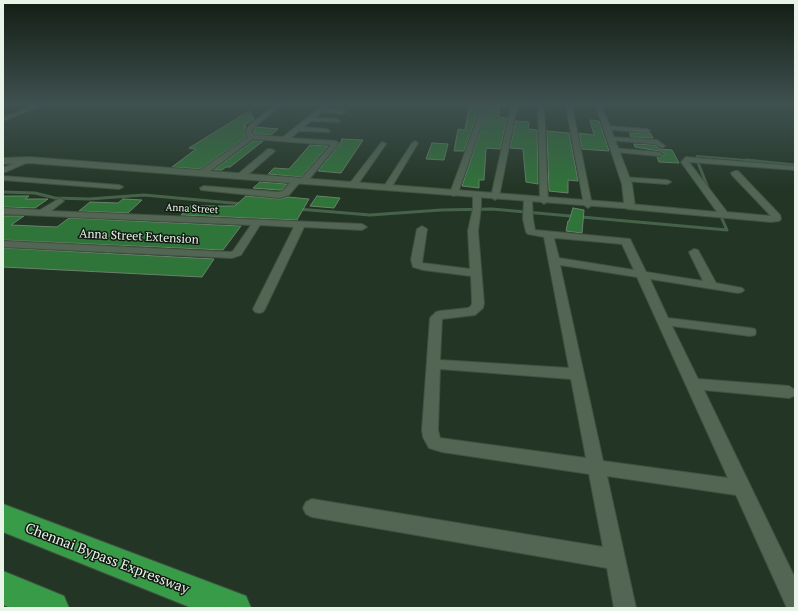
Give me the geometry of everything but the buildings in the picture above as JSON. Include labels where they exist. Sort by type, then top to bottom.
[{"type":"highway","name":"Chennai Bypass Expressway","points":[[3,518],[234,608]]},
{"type":"highway","points":[[3,588],[52,608]]},
{"type":"street","points":[[285,139],[290,135]]},
{"type":"street","points":[[454,193],[475,135]]},
{"type":"street","points":[[495,197],[508,135]]},
{"type":"street","points":[[542,135],[544,201]]},
{"type":"street","points":[[574,135],[588,205]]},
{"type":"street","points":[[609,135],[625,179],[630,207]]},
{"type":"street","points":[[202,173],[252,136],[336,143],[286,193],[280,194],[204,188]]},
{"type":"street","points":[[611,139],[655,142],[660,143],[662,146]]},
{"type":"street","points":[[387,188],[415,143]]},
{"type":"street","points":[[353,185],[383,144]]},
{"type":"street","points":[[615,150],[659,154]]},
{"type":"street","points":[[241,176],[271,151]]},
{"type":"street","points":[[3,160],[29,160],[202,173],[776,219],[777,217],[735,173]]},
{"type":"street","points":[[3,171],[29,160]]},
{"type":"street","points":[[724,215],[685,160],[795,168]]},
{"type":"street","points":[[3,178],[119,187]]},
{"type":"street","points":[[625,179],[667,182]]},
{"type":"street","points":[[477,195],[477,211],[473,231],[478,303],[477,308],[471,312],[447,313],[436,318],[430,430],[431,438],[435,443],[742,488]]},
{"type":"street","points":[[528,200],[528,219],[531,232],[626,241],[795,601]]},
{"type":"street","points":[[42,213],[60,201]]},
{"type":"street","name":"Anna Street","points":[[3,211],[362,227]]},
{"type":"street","name":"Anna Street Extension","points":[[3,244],[232,255],[237,253],[257,223]]},
{"type":"street","points":[[259,309],[300,224]]},
{"type":"street","points":[[422,230],[416,265],[423,268],[476,273]]},
{"type":"street","points":[[552,235],[549,236],[625,608]]},
{"type":"street","points":[[694,252],[711,285]]},
{"type":"street","points":[[555,261],[738,290]]},
{"type":"street","points":[[663,321],[750,332]]},
{"type":"street","points":[[433,364],[577,374]]},
{"type":"street","points":[[693,384],[789,392]]},
{"type":"street","points":[[312,508],[615,560]]},
{"type":"waterway","points":[[697,160],[697,156],[750,160]]},
{"type":"waterway","points":[[697,160],[708,188]]},
{"type":"waterway","points":[[746,160],[750,160]]},
{"type":"waterway","points":[[750,160],[757,161]]},
{"type":"waterway","points":[[750,160],[795,165]]},
{"type":"waterway","points":[[3,192],[35,193],[55,198],[89,199],[144,195],[243,204]]},
{"type":"waterway","points":[[298,209],[370,215],[441,210],[492,209],[727,230],[719,212]]}]
